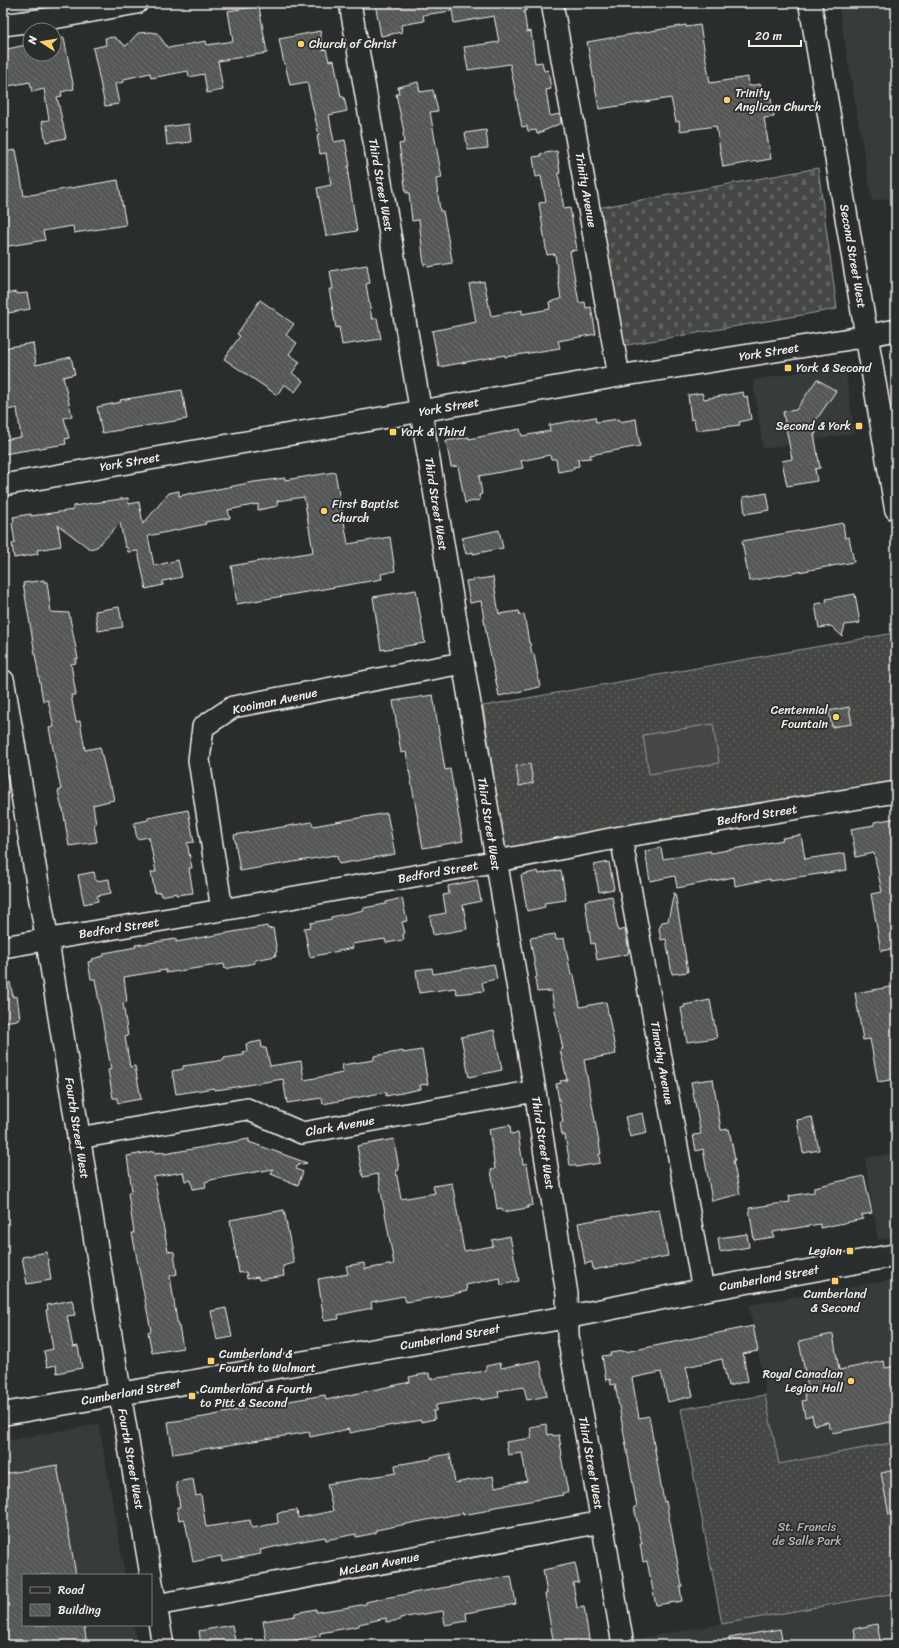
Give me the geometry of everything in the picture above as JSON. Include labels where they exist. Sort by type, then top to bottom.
[{"type":"street","points":[[3,25],[54,18],[137,3]]},
{"type":"street","name":"Third Street West","points":[[350,3],[421,412],[495,861],[535,1091],[567,1294],[568,1336],[623,1645]]},
{"type":"street","name":"Trinity Avenue","points":[[552,3],[620,376]]},
{"type":"street","name":"Second Street West","points":[[810,3],[896,509]]},
{"type":"street","name":"York Street","points":[[3,485],[620,376],[896,330]]},
{"type":"street","name":"Kooiman Avenue","points":[[222,910],[199,760],[203,726],[233,707],[462,663]]},
{"type":"street","name":"Fourth Street West","points":[[3,681],[151,1574]]},
{"type":"street","name":"Bedford Street","points":[[3,946],[47,940],[222,910],[621,837],[896,792]]},
{"type":"street","name":"Timothy Avenue","points":[[621,837],[703,1290]]},
{"type":"street","name":"Clark Avenue","points":[[78,1138],[247,1109],[302,1133],[535,1091]]},
{"type":"street","name":"Cumberland Street","points":[[3,1414],[568,1317],[703,1290],[896,1255]]},
{"type":"street","name":"McLean Avenue","points":[[156,1605],[602,1522]]},
{"type":"street","name":"Fourth Street West","points":[[152,1582],[163,1645]]},
{"type":"shaded area","points":[[838,3],[896,3],[896,197],[872,201]]},
{"type":"shaded area","points":[[845,365],[854,433],[763,449],[753,380]]},
{"type":"shaded area","points":[[896,1153],[896,1236],[878,1240],[865,1158]]},
{"type":"shaded area","points":[[896,1279],[896,1442],[779,1464],[749,1305]]},
{"type":"shaded area","points":[[99,1424],[125,1574],[22,1574],[22,1626],[133,1626],[137,1645],[3,1645],[3,1441]]},
{"type":"shaded area","points":[[896,1593],[896,1645],[642,1645],[641,1638]]},
{"type":"green space","points":[[818,168],[837,309],[621,346],[597,208]]},
{"type":"green space","points":[[894,633],[896,644],[896,782],[505,848],[483,706]]},
{"type":"green space","points":[[713,724],[719,763],[649,774],[643,735]]},
{"type":"green space","name":"St. Francis de Salle Park","points":[[765,1395],[779,1464],[896,1442],[896,1593],[722,1624],[681,1409]]},
{"type":"building","points":[[375,3],[450,3],[451,11],[423,15],[424,21],[401,25],[402,32],[381,36]]},
{"type":"building","points":[[451,3],[526,3],[527,10],[524,11],[527,32],[531,31],[535,63],[542,62],[544,71],[548,70],[551,89],[546,90],[550,116],[560,114],[561,123],[537,134],[536,130],[528,131],[527,126],[522,127],[510,64],[468,70],[464,47],[499,42],[494,16],[454,23]]},
{"type":"building","points":[[259,6],[267,53],[218,61],[223,90],[207,93],[204,74],[189,77],[188,71],[151,78],[150,73],[124,79],[124,82],[115,84],[119,104],[105,106],[93,48],[106,45],[105,38],[114,37],[126,46],[138,33],[157,33],[168,48],[206,41],[207,45],[233,41],[228,11]]},
{"type":"building","name":"Trinity Anglican Church","points":[[686,25],[686,27],[700,25],[710,83],[748,77],[749,86],[760,84],[762,95],[770,94],[774,117],[764,118],[771,159],[723,167],[716,126],[680,131],[679,121],[676,122],[671,98],[599,109],[587,42]]},
{"type":"building","points":[[320,31],[323,50],[326,49],[329,61],[334,60],[341,97],[344,97],[347,111],[329,115],[334,142],[345,140],[350,166],[348,166],[348,174],[357,231],[326,236],[317,188],[331,185],[326,153],[320,154],[317,135],[319,135],[307,82],[290,85],[279,39]]},
{"type":"building","points":[[62,38],[64,38],[74,89],[61,92],[62,96],[57,97],[66,138],[46,142],[42,121],[49,120],[44,89],[32,92],[30,82],[3,87],[3,50],[22,46],[22,62],[62,62]]},
{"type":"building","points":[[418,82],[420,92],[433,90],[438,111],[430,112],[442,178],[436,179],[440,211],[443,211],[452,260],[452,263],[428,267],[427,264],[424,265],[419,220],[412,221],[409,192],[406,193],[399,144],[404,143],[404,132],[396,94],[399,94],[398,87]]},
{"type":"building","points":[[189,124],[191,142],[167,145],[165,127]]},
{"type":"building","points":[[486,130],[488,148],[468,150],[465,133]]},
{"type":"building","points":[[16,150],[24,196],[118,180],[126,225],[74,233],[73,226],[43,231],[45,240],[3,247],[3,152]]},
{"type":"building","points":[[557,151],[560,173],[558,173],[564,209],[570,208],[577,250],[570,251],[579,303],[585,302],[586,308],[591,307],[596,334],[558,341],[560,348],[505,357],[505,355],[439,367],[432,331],[476,322],[469,284],[484,281],[491,316],[522,310],[522,314],[550,309],[549,302],[561,299],[555,254],[547,255],[539,203],[546,202],[541,176],[536,177],[533,157],[541,156],[540,154]]},
{"type":"building","points":[[367,265],[370,283],[366,284],[372,319],[377,318],[381,339],[342,345],[339,327],[336,328],[329,289],[333,289],[330,271]]},
{"type":"building","points":[[17,292],[17,294],[27,293],[30,309],[3,314],[3,294]]},
{"type":"building","points":[[260,300],[294,324],[286,335],[297,343],[289,354],[300,362],[292,373],[303,381],[295,392],[284,384],[277,395],[224,359],[240,336],[237,334]]},
{"type":"building","points":[[33,343],[36,365],[71,357],[75,374],[63,377],[72,416],[64,418],[69,438],[65,439],[66,444],[3,454],[3,440],[21,437],[17,408],[3,411],[3,348]]},
{"type":"building","points":[[817,379],[836,391],[814,423],[816,434],[814,434],[820,468],[815,469],[817,481],[787,486],[782,461],[792,459],[783,412],[796,410]]},
{"type":"building","points":[[182,390],[187,419],[102,433],[97,407],[121,402],[120,400]]},
{"type":"building","points":[[743,392],[744,397],[747,396],[751,419],[739,422],[740,425],[696,430],[694,419],[691,420],[688,395],[702,393],[704,399]]},
{"type":"building","points":[[595,417],[596,422],[619,419],[619,422],[636,419],[640,446],[590,455],[591,458],[578,459],[579,466],[573,467],[574,469],[558,472],[556,459],[551,459],[550,455],[521,461],[523,468],[479,476],[482,494],[479,495],[480,500],[465,503],[458,466],[451,467],[446,441],[469,437],[469,439],[520,429],[522,436],[550,431],[549,425]]},
{"type":"building","points":[[335,472],[348,544],[390,537],[395,571],[381,574],[382,579],[237,604],[231,566],[313,552],[304,497],[277,501],[278,506],[258,510],[258,504],[228,510],[230,518],[205,522],[206,524],[148,536],[154,566],[178,560],[182,577],[163,581],[163,585],[146,589],[138,551],[128,552],[127,547],[125,547],[120,523],[97,547],[90,549],[58,525],[61,546],[37,550],[38,554],[14,558],[12,544],[15,543],[12,523],[14,522],[13,517],[73,510],[73,506],[128,498],[129,504],[139,502],[143,524],[169,493],[179,491],[179,496],[254,482],[285,478],[285,480]]},
{"type":"building","points":[[767,493],[770,510],[745,514],[743,497]]},
{"type":"building","points":[[843,523],[845,538],[849,537],[854,562],[749,581],[742,541]]},
{"type":"building","points":[[499,530],[503,548],[466,554],[462,538]]},
{"type":"building","points":[[493,577],[499,614],[519,611],[520,615],[524,614],[529,643],[532,654],[534,654],[540,687],[499,696],[481,601],[470,603],[466,581]]},
{"type":"building","points":[[44,580],[44,582],[47,582],[51,612],[69,613],[78,659],[75,659],[76,663],[71,664],[76,695],[71,695],[76,722],[80,721],[85,750],[100,747],[109,786],[111,786],[114,800],[93,805],[97,842],[69,846],[63,809],[58,791],[61,790],[49,728],[54,727],[48,700],[43,701],[23,583]]},
{"type":"building","points":[[416,590],[425,643],[381,650],[373,597]]},
{"type":"building","points":[[855,594],[860,623],[845,625],[842,636],[831,626],[819,628],[815,604],[827,602],[826,599]]},
{"type":"building","points":[[119,607],[123,627],[98,631],[95,611]]},
{"type":"building","points":[[433,695],[445,770],[450,769],[463,841],[423,848],[406,752],[401,753],[393,701]]},
{"type":"building","points":[[849,707],[852,724],[832,727],[829,711]]},
{"type":"building","points":[[530,764],[533,783],[519,786],[516,766]]},
{"type":"building","points":[[188,810],[194,842],[187,843],[192,868],[189,868],[193,893],[176,895],[176,893],[161,896],[160,892],[155,893],[151,872],[156,872],[149,837],[137,839],[134,823],[148,820],[148,818]]},
{"type":"building","points":[[387,813],[395,854],[339,864],[337,856],[335,857],[335,855],[240,871],[234,835],[312,822],[313,826]]},
{"type":"building","points":[[896,818],[896,948],[881,951],[871,894],[882,892],[874,853],[856,857],[851,829],[874,825],[874,822]]},
{"type":"building","points":[[801,835],[805,859],[845,853],[847,870],[770,881],[770,879],[735,886],[734,877],[677,888],[675,876],[650,881],[645,851],[661,848],[663,859],[710,851],[711,853],[783,840],[782,838]]},
{"type":"building","points":[[609,862],[614,889],[599,892],[594,865]]},
{"type":"building","points":[[561,870],[566,900],[544,903],[545,907],[527,911],[521,875],[538,871],[539,874]]},
{"type":"building","points":[[94,872],[96,881],[109,879],[111,893],[97,896],[98,901],[84,904],[78,875]]},
{"type":"building","points":[[477,880],[481,901],[463,905],[467,929],[433,935],[430,916],[446,913],[443,895],[449,894],[448,886]]},
{"type":"building","points":[[674,893],[688,972],[672,974],[666,939],[661,940],[659,929],[662,922],[668,921]]},
{"type":"building","points":[[612,896],[618,931],[625,929],[629,952],[628,954],[597,960],[594,943],[591,944],[585,901]]},
{"type":"building","points":[[402,898],[407,921],[402,922],[405,933],[403,934],[404,940],[386,943],[385,939],[352,944],[353,948],[310,957],[304,928],[311,927],[310,923],[331,919],[331,917],[364,910],[363,908],[386,904],[386,902]]},
{"type":"building","points":[[267,926],[268,929],[273,928],[277,952],[275,953],[276,956],[255,960],[255,963],[225,969],[224,964],[166,973],[166,970],[124,977],[127,1002],[123,1003],[128,1036],[125,1037],[130,1067],[135,1066],[141,1099],[118,1103],[117,1098],[113,1098],[108,1070],[111,1069],[95,979],[91,979],[88,962],[93,961],[92,959],[104,956],[104,953],[136,947],[135,945],[176,939],[176,942]]},
{"type":"building","points":[[555,934],[556,940],[564,938],[571,975],[574,975],[580,1007],[606,1002],[616,1054],[584,1060],[601,1154],[599,1154],[600,1163],[576,1167],[575,1165],[570,1165],[565,1135],[562,1135],[560,1123],[563,1122],[556,1084],[561,1083],[560,1081],[567,1080],[560,1049],[563,1049],[551,991],[537,992],[535,978],[537,977],[530,938]]},
{"type":"building","points":[[494,964],[497,979],[482,982],[484,991],[457,994],[455,988],[419,993],[416,970],[432,968],[433,974]]},
{"type":"building","points":[[10,982],[13,997],[17,996],[20,1018],[17,1020],[3,1022],[3,983]]},
{"type":"building","points":[[896,986],[896,1079],[878,1082],[870,1039],[863,1040],[855,993]]},
{"type":"building","points":[[710,1000],[717,1038],[687,1042],[681,1008],[685,1007],[684,1005]]},
{"type":"building","points":[[494,1030],[502,1070],[469,1077],[461,1037]]},
{"type":"building","points":[[261,1041],[262,1048],[266,1048],[270,1066],[301,1061],[304,1080],[343,1073],[342,1065],[374,1060],[374,1056],[403,1051],[403,1053],[422,1050],[428,1084],[420,1085],[421,1089],[386,1096],[386,1092],[323,1104],[322,1098],[287,1103],[283,1079],[223,1089],[214,1090],[214,1088],[176,1094],[172,1071],[183,1069],[183,1066],[224,1060],[224,1058],[244,1055],[243,1052],[247,1051],[246,1044]]},
{"type":"building","points":[[713,1079],[721,1130],[729,1129],[735,1160],[733,1161],[740,1194],[712,1201],[703,1149],[696,1151],[693,1135],[701,1134],[691,1082]]},
{"type":"building","points":[[643,1113],[647,1133],[630,1137],[625,1117]]},
{"type":"building","points":[[812,1117],[819,1150],[803,1153],[797,1120]]},
{"type":"building","points":[[510,1125],[511,1134],[518,1133],[523,1164],[527,1163],[533,1205],[528,1206],[528,1208],[503,1212],[502,1208],[497,1209],[491,1170],[495,1169],[489,1129]]},
{"type":"building","points":[[249,1139],[249,1142],[307,1163],[298,1165],[296,1169],[303,1172],[298,1185],[271,1174],[273,1169],[215,1179],[205,1182],[206,1187],[193,1189],[191,1180],[185,1181],[183,1172],[154,1177],[168,1251],[174,1252],[177,1274],[170,1276],[183,1348],[152,1353],[148,1332],[151,1331],[132,1233],[134,1233],[128,1193],[132,1191],[127,1156],[155,1151],[155,1153],[164,1152],[164,1154]]},
{"type":"building","points":[[394,1139],[399,1170],[396,1171],[401,1199],[435,1193],[433,1186],[452,1183],[464,1251],[493,1246],[492,1240],[510,1236],[519,1281],[501,1285],[500,1278],[466,1285],[467,1291],[449,1295],[406,1302],[404,1296],[371,1302],[372,1308],[338,1315],[339,1319],[324,1321],[318,1279],[348,1274],[346,1266],[364,1263],[365,1269],[394,1264],[378,1174],[363,1177],[357,1146]]},
{"type":"building","points":[[864,1176],[872,1213],[862,1215],[863,1219],[820,1228],[820,1224],[773,1232],[774,1237],[754,1240],[749,1208],[790,1202],[789,1196],[814,1192],[814,1187]]},
{"type":"building","points":[[659,1209],[668,1256],[593,1270],[592,1262],[585,1264],[578,1223]]},
{"type":"building","points":[[284,1210],[294,1263],[283,1266],[284,1276],[259,1280],[258,1277],[247,1279],[246,1272],[239,1273],[230,1220]]},
{"type":"building","points":[[747,1234],[749,1247],[720,1252],[718,1238]]},
{"type":"building","points":[[47,1252],[51,1280],[27,1284],[22,1257]]},
{"type":"building","points":[[72,1300],[75,1315],[67,1316],[73,1347],[78,1346],[82,1368],[57,1373],[56,1365],[47,1367],[44,1351],[53,1349],[46,1310],[48,1310],[47,1305]]},
{"type":"building","points":[[226,1308],[232,1337],[217,1340],[211,1311]]},
{"type":"building","points":[[753,1326],[758,1351],[743,1354],[748,1381],[728,1386],[722,1359],[686,1367],[693,1396],[668,1402],[661,1372],[632,1378],[639,1418],[649,1416],[664,1502],[666,1501],[682,1586],[680,1587],[682,1601],[656,1605],[647,1561],[643,1562],[640,1544],[642,1544],[634,1507],[637,1507],[615,1384],[611,1385],[610,1379],[606,1380],[602,1356],[611,1355],[610,1353],[625,1352]]},
{"type":"building","name":"Royal Canadian Legion Hall","points":[[833,1334],[839,1370],[884,1361],[885,1368],[896,1366],[896,1421],[832,1433],[828,1422],[814,1425],[812,1415],[805,1417],[802,1401],[806,1400],[804,1393],[809,1393],[799,1341]]},
{"type":"building","points":[[540,1360],[547,1396],[527,1400],[524,1387],[498,1391],[499,1397],[481,1400],[481,1398],[436,1405],[436,1411],[433,1411],[435,1419],[421,1422],[421,1420],[349,1433],[349,1429],[310,1437],[309,1432],[173,1454],[168,1422],[325,1395],[326,1400],[410,1382],[409,1377],[429,1373],[430,1379],[486,1371],[486,1366],[500,1363],[501,1368]]},
{"type":"building","points":[[546,1424],[548,1435],[559,1435],[561,1456],[568,1492],[562,1493],[563,1495],[490,1508],[490,1510],[463,1515],[463,1513],[376,1530],[376,1533],[356,1537],[356,1534],[326,1540],[325,1537],[297,1542],[260,1550],[261,1554],[222,1561],[221,1556],[193,1562],[185,1521],[184,1519],[179,1520],[177,1507],[180,1507],[176,1482],[193,1479],[196,1496],[201,1495],[206,1527],[250,1520],[252,1528],[278,1523],[277,1514],[282,1512],[297,1510],[298,1518],[333,1511],[327,1484],[396,1473],[395,1465],[431,1459],[431,1457],[450,1454],[455,1483],[493,1476],[495,1487],[527,1481],[522,1453],[508,1455],[506,1442],[532,1438],[530,1427]]},
{"type":"building","points":[[57,1465],[76,1574],[22,1574],[22,1626],[84,1626],[87,1645],[3,1645],[3,1474]]},
{"type":"building","points":[[896,1470],[896,1514],[889,1515],[881,1473]]},
{"type":"building","points":[[575,1563],[579,1582],[573,1583],[577,1608],[584,1607],[590,1645],[554,1645],[545,1594],[547,1594],[543,1570]]},
{"type":"building","points":[[511,1576],[516,1604],[466,1613],[467,1621],[445,1625],[443,1611],[400,1618],[401,1620],[386,1622],[386,1618],[359,1624],[359,1626],[320,1633],[320,1636],[267,1645],[263,1621],[295,1616],[295,1613],[316,1609],[316,1612],[344,1608],[366,1604],[366,1602],[384,1598]]},
{"type":"building","points":[[877,1624],[881,1645],[857,1645],[854,1629]]},
{"type":"building","points":[[232,1625],[236,1645],[201,1645],[199,1631]]},
{"type":"building","points":[[780,1629],[783,1645],[730,1645],[729,1638]]},
{"type":"place","name":"Church of Christ","points":[[301,44]]},
{"type":"place","name":"Trinity Anglican Church","points":[[727,100]]},
{"type":"place","name":"York & Second","points":[[788,368]]},
{"type":"place","name":"Second & York","points":[[859,426]]},
{"type":"place","name":"York & Third","points":[[393,432]]},
{"type":"place","name":"First Baptist Church","points":[[324,511]]},
{"type":"place","name":"Centennial Fountain","points":[[836,717]]},
{"type":"place","name":"Legion","points":[[850,1251]]},
{"type":"place","name":"Cumberland & Second","points":[[835,1281]]},
{"type":"place","name":"Cumberland & Fourth to Walmart","points":[[211,1361]]},
{"type":"place","name":"Royal Canadian Legion Hall","points":[[851,1381]]},
{"type":"place","name":"Cumberland & Fourth to Pitt & Second","points":[[192,1396]]}]
